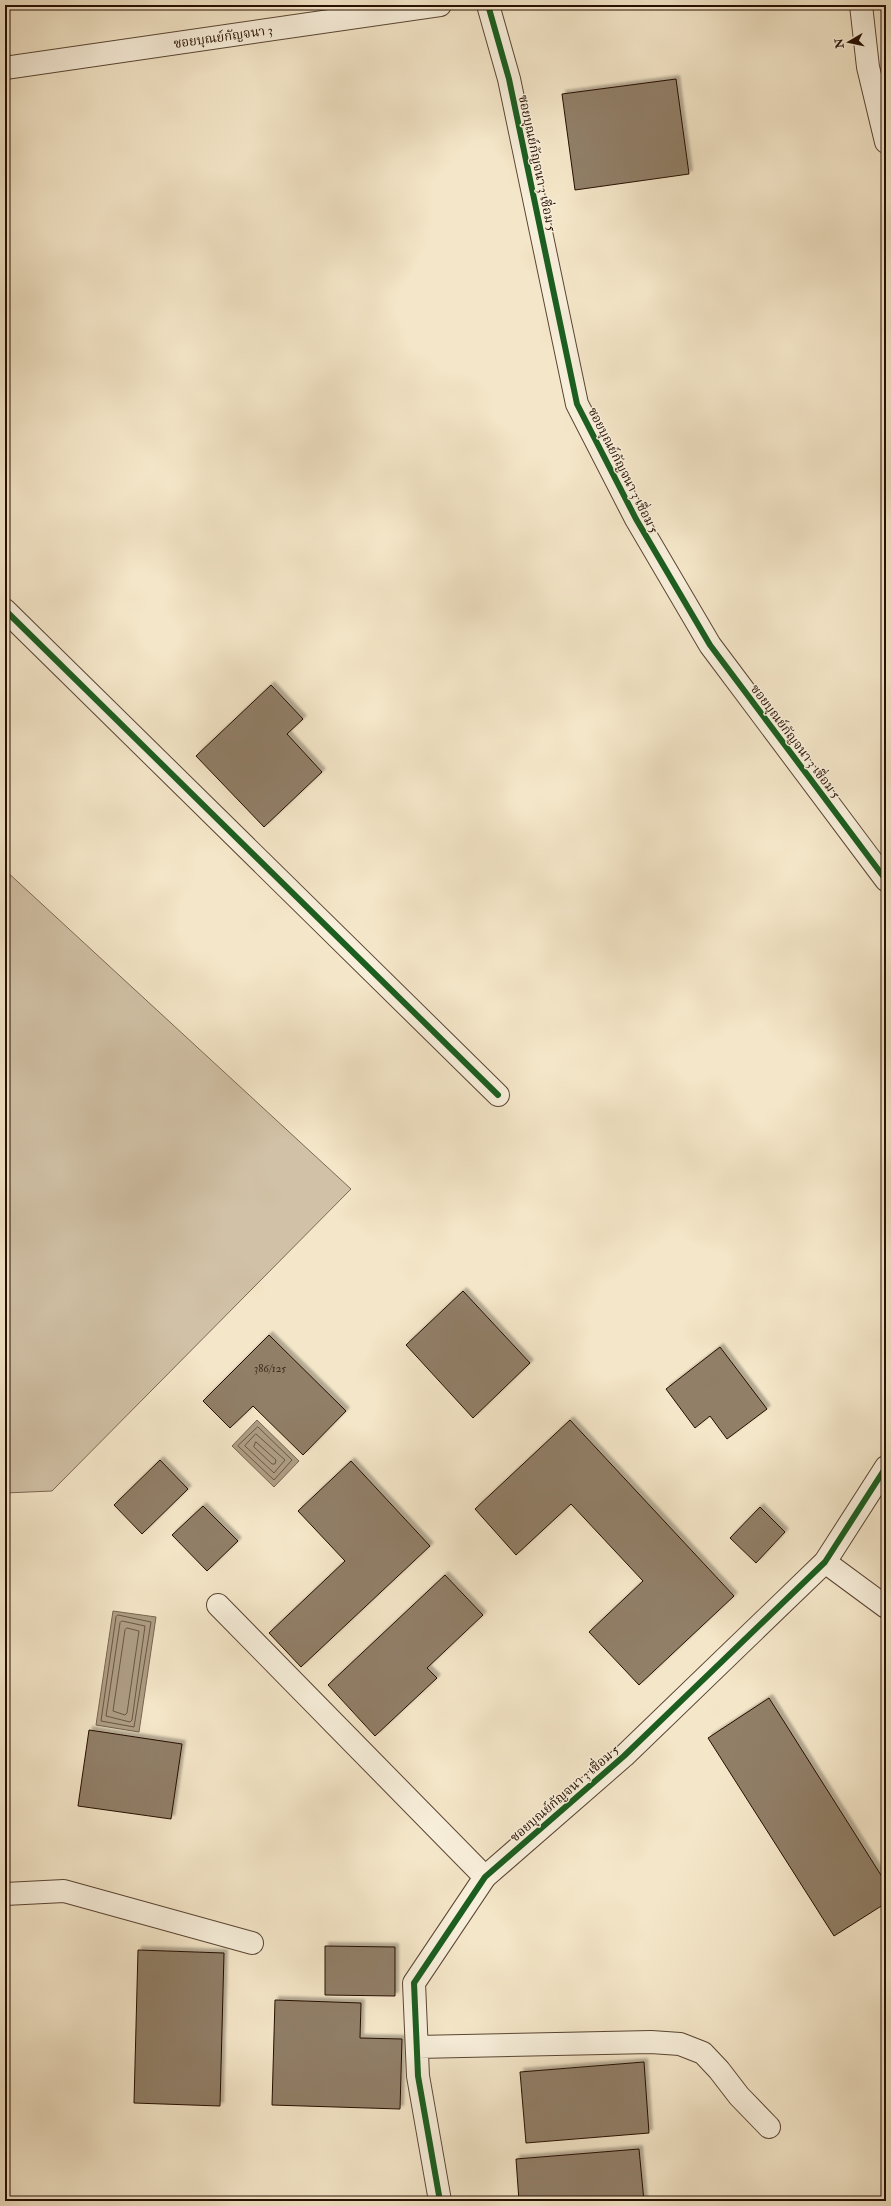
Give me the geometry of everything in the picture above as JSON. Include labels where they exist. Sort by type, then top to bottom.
[{"type":"street","name":"ซอยบุณย์กัญจนา 3","points":[[5,68],[440,5]]},
{"type":"street","name":"ซอยบุณย์กัญจนา 3 เชื่อม 5","points":[[488,5],[509,79],[577,404],[636,519],[710,645],[886,880]]},
{"type":"street","points":[[861,5],[868,67],[886,142]]},
{"type":"street","points":[[5,610],[498,1095]]},
{"type":"street","name":"ซอยบุณย์กัญจนา 3 เชื่อม 5","points":[[440,2201],[418,2076],[414,1983],[485,1877],[624,1756],[825,1562],[886,1467]]},
{"type":"street","points":[[825,1562],[886,1607]]},
{"type":"street","points":[[218,1604],[485,1877]]},
{"type":"street","points":[[5,1894],[64,1891],[252,1943]]},
{"type":"street","points":[[417,2047],[651,2042],[680,2044],[703,2053],[769,2128]]},
{"type":"shaded area","points":[[5,870],[351,1189],[52,1491],[5,1493]]},
{"type":"water","points":[[257,1420],[299,1461],[274,1487],[232,1446]]},
{"type":"water","points":[[113,1611],[156,1617],[139,1732],[96,1725]]},
{"type":"building","points":[[676,79],[689,174],[575,190],[562,94]]},
{"type":"building","points":[[271,685],[303,719],[287,734],[322,772],[264,827],[196,756]]},
{"type":"building","points":[[463,1291],[530,1363],[473,1418],[406,1345]]},
{"type":"building","points":[[269,1335],[346,1411],[303,1455],[253,1406],[230,1428],[203,1401]]},
{"type":"building","points":[[720,1347],[767,1409],[727,1439],[710,1416],[695,1428],[666,1389]]},
{"type":"building","points":[[570,1420],[734,1596],[639,1685],[589,1632],[643,1581],[571,1504],[516,1555],[475,1509]]},
{"type":"building","points":[[160,1460],[188,1489],[142,1534],[114,1505]]},
{"type":"building","points":[[351,1461],[430,1546],[301,1667],[269,1633],[345,1561],[298,1511]]},
{"type":"building","points":[[203,1506],[238,1541],[207,1571],[172,1535]]},
{"type":"building","points":[[760,1507],[785,1532],[756,1563],[730,1538]]},
{"type":"building","points":[[445,1575],[483,1615],[427,1668],[437,1678],[375,1736],[328,1685]]},
{"type":"building","points":[[769,1698],[886,1883],[886,1903],[834,1936],[708,1738]]},
{"type":"building","points":[[89,1730],[182,1744],[171,1819],[78,1806]]},
{"type":"building","points":[[325,1946],[395,1947],[395,1996],[325,1995]]},
{"type":"building","points":[[138,1950],[224,1953],[220,2106],[134,2103]]},
{"type":"building","points":[[275,2000],[361,2003],[360,2038],[402,2039],[400,2109],[272,2105]]},
{"type":"building","points":[[644,2062],[649,2133],[526,2143],[520,2072]]},
{"type":"building","points":[[639,2149],[644,2201],[519,2201],[516,2159]]},
{"type":"cycle path","points":[[488,5],[509,79],[577,404],[636,519],[710,645],[886,880]]},
{"type":"cycle path","points":[[5,610],[498,1095]]},
{"type":"cycle path","points":[[440,2201],[418,2076],[414,1983],[485,1877],[624,1756],[825,1562],[886,1467]]}]
